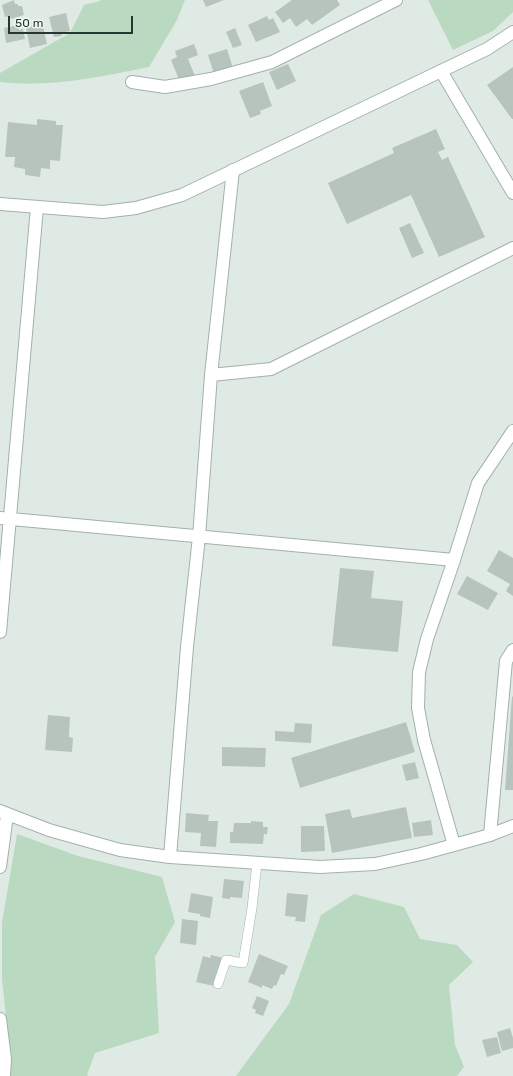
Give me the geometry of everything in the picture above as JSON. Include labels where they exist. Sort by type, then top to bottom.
[{"type":"street","points":[[132,82],[165,87],[211,79],[272,62],[396,0]]},
{"type":"street","points":[[0,204],[103,212],[136,208],[182,195],[441,72],[487,49],[513,32]]},
{"type":"street","points":[[441,72],[513,193]]},
{"type":"street","points":[[170,857],[187,647],[199,537],[212,375],[233,170]]},
{"type":"street","points":[[0,632],[5,518],[37,207]]},
{"type":"street","points":[[212,375],[271,369],[513,248]]},
{"type":"street","points":[[454,845],[424,740],[418,708],[419,672],[426,639],[454,560],[478,483],[513,432]]},
{"type":"street","points":[[5,518],[454,560]]},
{"type":"street","points":[[490,835],[506,661],[513,650]]},
{"type":"street","points":[[0,867],[3,813],[49,830],[120,850],[170,857],[320,867],[375,864],[454,845],[490,835],[513,826]]},
{"type":"street","points":[[0,1019],[5,1059],[4,1076]]},
{"type":"lane","points":[[218,984],[226,960],[243,963],[252,908],[257,863]]},
{"type":"green space","points":[[100,0],[185,0],[177,20],[149,67],[94,78],[56,83],[37,84],[0,82],[0,73],[70,33],[84,5]]},
{"type":"green space","points":[[428,0],[513,0],[513,12],[493,31],[453,50]]},
{"type":"green space","points":[[17,834],[78,856],[162,877],[175,922],[155,957],[159,1033],[95,1053],[87,1075],[88,1076],[10,1076],[11,1066],[2,979],[2,923]]},
{"type":"green space","points":[[354,894],[404,907],[420,939],[457,945],[473,962],[449,985],[455,1045],[464,1067],[457,1076],[236,1076],[289,1004],[321,915]]},
{"type":"building","points":[[14,0],[15,4],[22,6],[24,15],[11,19],[10,16],[5,17],[2,5]]},
{"type":"building","points":[[203,0],[224,0],[206,7]]},
{"type":"building","points":[[292,0],[337,0],[340,5],[312,25],[307,19],[296,27],[290,18],[283,23],[275,12]]},
{"type":"building","points":[[66,13],[70,31],[61,33],[62,36],[54,37],[49,17]]},
{"type":"building","points":[[267,16],[269,20],[273,18],[280,32],[256,42],[248,25]]},
{"type":"building","points":[[39,24],[40,27],[43,26],[47,44],[30,48],[26,28]]},
{"type":"building","points":[[18,25],[19,30],[23,29],[25,39],[6,43],[4,28]]},
{"type":"building","points":[[235,28],[242,45],[233,48],[226,32]]},
{"type":"building","points":[[194,44],[198,55],[188,59],[195,76],[180,82],[171,60],[177,57],[175,51]]},
{"type":"building","points":[[227,49],[233,68],[214,74],[208,55]]},
{"type":"building","points":[[288,64],[296,81],[277,90],[269,72]]},
{"type":"building","points":[[513,67],[513,119],[512,119],[487,85]]},
{"type":"building","points":[[263,82],[272,106],[260,111],[261,114],[250,118],[239,91]]},
{"type":"building","points":[[37,119],[56,121],[56,125],[63,125],[60,161],[50,160],[50,169],[41,168],[40,177],[25,175],[25,169],[14,167],[15,157],[5,157],[8,122],[37,125]]},
{"type":"building","points":[[436,129],[445,149],[438,152],[442,160],[448,157],[485,237],[439,257],[411,195],[347,224],[328,183],[394,153],[392,148]]},
{"type":"building","points":[[410,223],[424,253],[412,258],[399,228]]},
{"type":"building","points":[[499,550],[513,558],[513,596],[506,591],[510,584],[487,571]]},
{"type":"building","points":[[340,568],[374,571],[371,598],[403,601],[398,652],[332,646]]},
{"type":"building","points":[[467,576],[498,593],[488,610],[457,594]]},
{"type":"building","points":[[512,696],[513,790],[505,790]]},
{"type":"building","points":[[48,715],[70,717],[69,737],[73,738],[72,752],[45,750]]},
{"type":"building","points":[[406,722],[415,752],[300,788],[291,758]]},
{"type":"building","points":[[295,723],[312,724],[311,743],[275,741],[275,731],[294,732]]},
{"type":"building","points":[[222,747],[266,748],[265,767],[222,766]]},
{"type":"building","points":[[415,762],[419,778],[406,781],[402,765]]},
{"type":"building","points":[[406,807],[412,838],[332,853],[325,814],[350,809],[352,818]]},
{"type":"building","points":[[186,813],[209,815],[208,821],[218,821],[216,847],[200,846],[201,833],[185,832]]},
{"type":"building","points":[[431,820],[433,835],[414,837],[412,823]]},
{"type":"building","points":[[251,821],[263,822],[263,827],[268,827],[267,834],[264,834],[263,844],[230,843],[230,832],[233,832],[234,823],[251,823]]},
{"type":"building","points":[[301,826],[324,826],[325,851],[301,852]]},
{"type":"building","points":[[224,879],[244,881],[242,898],[222,898]]},
{"type":"building","points":[[191,893],[213,897],[210,918],[200,916],[200,914],[188,912]]},
{"type":"building","points":[[287,893],[308,895],[305,922],[295,921],[296,917],[285,916]]},
{"type":"building","points":[[182,919],[198,921],[196,945],[180,943]]},
{"type":"building","points":[[259,954],[288,966],[284,975],[281,974],[276,986],[274,985],[272,989],[262,985],[262,988],[248,982]]},
{"type":"building","points":[[211,955],[224,958],[217,973],[214,986],[196,982],[203,956],[210,958]]},
{"type":"building","points":[[257,996],[269,1001],[263,1016],[255,1013],[256,1010],[252,1008]]},
{"type":"building","points":[[510,1028],[513,1038],[513,1048],[502,1051],[497,1032]]},
{"type":"building","points":[[497,1037],[501,1053],[487,1057],[482,1040]]}]
